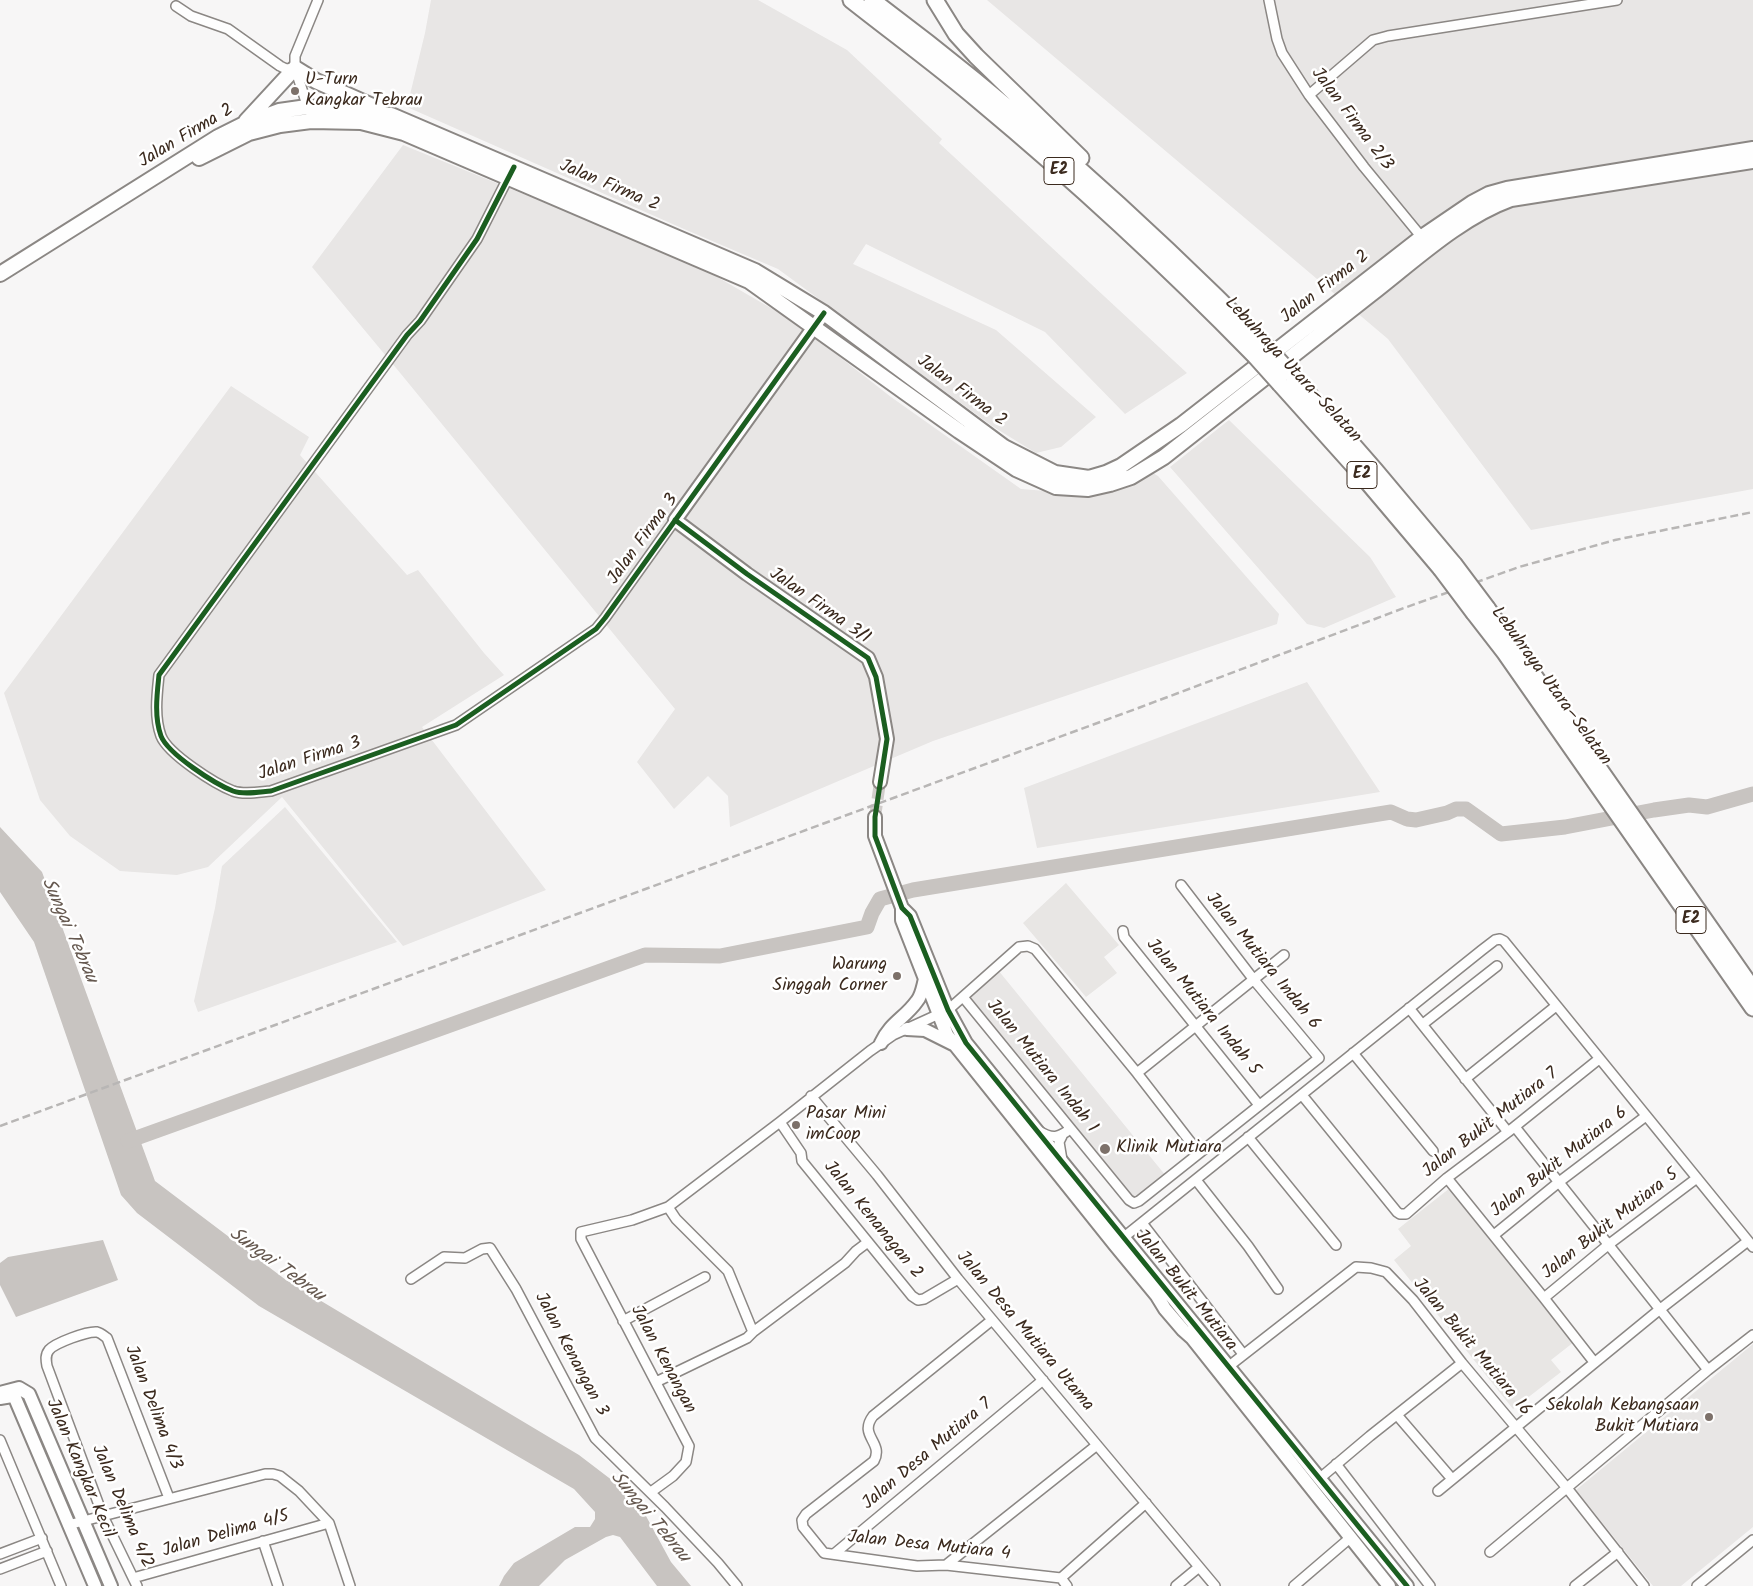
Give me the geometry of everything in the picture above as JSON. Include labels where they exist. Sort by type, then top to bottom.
[{"type":"highway","name":"Lebuhraya Utara–Selatan","points":[[851,0],[979,101],[1119,223],[1210,310],[1260,350]]},
{"type":"highway","name":"Lebuhraya Utara–Selatan","points":[[872,0],[984,88],[1089,178],[1212,292],[1286,379],[1359,472],[1447,567],[1481,610],[1634,828],[1753,1008]]},
{"type":"highway","points":[[935,0],[956,34],[976,56],[1048,128],[1149,222],[1157,241]]},
{"type":"highway","name":"Lebuhraya Utara–Selatan","points":[[1634,828],[1753,989]]},
{"type":"main road","points":[[244,124],[295,68],[316,81],[391,115]]},
{"type":"main road","name":"Jalan Firma 2","points":[[142,186],[218,137],[244,124],[279,111],[308,107],[391,115],[749,281],[1016,469],[1056,487],[1088,489],[1131,477],[1164,457],[1472,203],[1507,188],[1753,149]]},
{"type":"main road","name":"Jalan Firma 2","points":[[142,186],[249,133],[280,125],[311,121],[361,122],[404,133],[511,172],[755,271],[824,313],[1004,447],[1054,473],[1089,478],[1121,466],[1181,425],[1426,242],[1477,214],[1511,199],[1753,161]]},
{"type":"main road","points":[[0,274],[142,186]]},
{"type":"street","points":[[311,121],[295,68],[295,56],[318,0]]},
{"type":"street","name":"Jalan Firma 2/3","points":[[1269,0],[1277,39],[1282,53],[1309,95],[1360,162],[1426,242]]},
{"type":"street","points":[[1309,95],[1373,40],[1388,36],[1617,0]]},
{"type":"street","points":[[176,6],[190,16],[228,29],[280,66],[286,69],[295,68]]},
{"type":"street","name":"Jalan Firma 3","points":[[511,172],[477,239],[420,320],[159,675],[156,707],[161,736],[171,750],[201,774],[234,791],[271,791],[456,725],[596,629],[606,618],[824,313]]},
{"type":"street","name":"Jalan Firma 3/1","points":[[675,520],[747,574],[868,658],[876,677],[887,739],[880,782]]},
{"type":"street","points":[[875,817],[875,836],[902,908],[910,916],[944,1012]]},
{"type":"street","name":"Jalan Mutiara Indah 6","points":[[1181,885],[1254,980],[1319,1058],[1259,1105]]},
{"type":"street","name":"Jalan Bukit Mutiara","points":[[902,908],[902,920],[925,979],[944,1012],[966,1043],[1124,1237],[1350,1538],[1389,1586]]},
{"type":"street","name":"Jalan Mutiara Indah 5","points":[[1124,931],[1124,937],[1259,1105]]},
{"type":"street","points":[[1129,1263],[1123,1250],[1124,1237],[1482,950],[1497,939],[1504,942],[1750,1244],[1659,1310],[1438,1490]]},
{"type":"street","points":[[753,1332],[728,1271],[676,1219],[668,1207],[881,1043],[893,1035],[944,1012],[1019,947],[1028,946],[1035,949],[1200,1153],[1259,1105]]},
{"type":"street","points":[[1137,1073],[1284,956]]},
{"type":"street","points":[[1423,1024],[1497,966]]},
{"type":"street","points":[[881,1043],[886,1031],[918,1001],[925,979]]},
{"type":"street","name":"Jalan Mutiara Indah 1","points":[[963,997],[1129,1200],[1134,1202],[1140,1201],[1200,1153]]},
{"type":"street","points":[[1465,1079],[1556,1006]]},
{"type":"street","points":[[1409,1008],[1465,1079],[1559,1182],[1708,1370]]},
{"type":"street","name":"Jalan Bukit Mutiara","points":[[944,1012],[947,1035],[1157,1296],[1165,1309],[1183,1330],[1224,1370],[1319,1479],[1407,1586]]},
{"type":"street","points":[[907,1029],[926,1030],[955,1045]]},
{"type":"street","points":[[1353,1053],[1433,1151]]},
{"type":"street","name":"Jalan Bukit Mutiara 7","points":[[1302,1095],[1397,1212],[1406,1214],[1446,1178],[1512,1129],[1599,1059]]},
{"type":"street","name":"Jalan Desa Mutiara Utama","points":[[811,1096],[877,1175],[958,1279],[1215,1586]]},
{"type":"street","name":"Jalan Bukit Mutiara 6","points":[[1494,1235],[1559,1182],[1646,1116]]},
{"type":"street","name":"Jalan Kenanagan 2","points":[[780,1122],[801,1153],[802,1161],[912,1296],[918,1300],[924,1299],[958,1279]]},
{"type":"street","points":[[1035,1128],[1048,1136],[1062,1136]]},
{"type":"street","points":[[1063,1164],[1059,1142],[1062,1136],[1070,1129]]},
{"type":"street","points":[[1248,1137],[1336,1245]]},
{"type":"street","points":[[1446,1178],[1494,1235],[1594,1362]]},
{"type":"street","name":"Jalan Bukit Mutiara 5","points":[[1544,1298],[1608,1245],[1697,1178]]},
{"type":"street","points":[[1196,1180],[1248,1246],[1278,1289]]},
{"type":"street","name":"Jalan Kenangan","points":[[651,1492],[673,1476],[686,1462],[689,1446],[581,1239],[582,1232],[632,1220],[668,1207]]},
{"type":"street","points":[[1142,1223],[1243,1354],[1224,1370]]},
{"type":"street","points":[[1100,1226],[1109,1234],[1124,1237]]},
{"type":"street","points":[[656,1382],[748,1338],[753,1332],[845,1263],[868,1242]]},
{"type":"street","name":"Jalan Kenangan 3","points":[[411,1279],[444,1257],[462,1258],[487,1247],[492,1250],[516,1289],[595,1438],[651,1492]]},
{"type":"street","name":"Jalan Bukit Mutiara 16","points":[[1243,1354],[1356,1267],[1386,1272],[1413,1300],[1462,1363],[1567,1488],[1644,1586]]},
{"type":"street","points":[[623,1321],[705,1277]]},
{"type":"street","name":"Jalan Desa Mutiara 4","points":[[992,1320],[873,1416],[868,1423],[868,1432],[876,1448],[877,1455],[874,1461],[806,1514],[802,1520],[803,1527],[824,1552],[834,1554],[917,1566],[946,1565],[1061,1578]]},
{"type":"street","name":"Jalan Delima 4/3","points":[[46,1356],[49,1350],[58,1345],[92,1332],[102,1334],[107,1338],[169,1498]]},
{"type":"street","points":[[1490,1552],[1708,1370],[1753,1335]]},
{"type":"street","name":"Jalan Delima 4/2","points":[[46,1356],[103,1516],[135,1582]]},
{"type":"street","points":[[1319,1479],[1462,1363]]},
{"type":"street","name":"Jalan Desa Mutiara 7","points":[[834,1554],[1043,1380]]},
{"type":"street","name":"Jalan Kangkar Kecil","points":[[0,1394],[19,1388],[29,1394],[111,1586]]},
{"type":"street","name":"Jalan Kangkar Kecil","points":[[0,1398],[12,1396],[16,1398],[95,1586]]},
{"type":"street","points":[[1397,1415],[1452,1479]]},
{"type":"street","points":[[0,1440],[61,1586]]},
{"type":"street","points":[[946,1565],[1097,1445]]},
{"type":"street","points":[[1336,1464],[1430,1586]]},
{"type":"street","points":[[68,1525],[169,1498],[265,1474],[272,1474],[280,1476],[299,1492],[329,1523],[350,1586]]},
{"type":"street","points":[[651,1492],[718,1563],[737,1586]]},
{"type":"street","points":[[1067,1586],[1061,1578],[1146,1503]]},
{"type":"street","points":[[1350,1538],[1353,1531],[1351,1517]]},
{"type":"street","name":"Jalan Delima 4/5","points":[[135,1582],[263,1541],[329,1523]]},
{"type":"street","points":[[1294,1586],[1350,1538],[1356,1536],[1368,1538]]},
{"type":"street","points":[[0,1554],[42,1538]]},
{"type":"street","points":[[1696,1586],[1753,1540]]},
{"type":"street","points":[[263,1541],[278,1586]]},
{"type":"street","points":[[0,1569],[47,1551]]},
{"type":"street","points":[[1575,1586],[1618,1552]]},
{"type":"street","points":[[1176,1586],[1199,1567]]},
{"type":"shaded area","points":[[431,0],[758,0],[847,50],[942,139],[939,143],[1187,373],[1125,414],[1045,332],[866,244],[853,264],[996,330],[1096,417],[1061,447],[1036,453],[992,426],[778,269],[407,107]]},
{"type":"shaded area","points":[[987,0],[1753,0],[1753,489],[1531,530],[1388,339]]},
{"type":"shaded area","points":[[403,145],[693,263],[795,322],[891,397],[1021,489],[1084,494],[1151,472],[1158,476],[1279,614],[1277,624],[933,741],[730,827],[728,796],[708,776],[674,809],[637,762],[675,709],[312,267]]},
{"type":"shaded area","points":[[231,386],[309,437],[300,455],[407,575],[418,570],[484,653],[504,675],[422,727],[546,890],[403,946],[282,797],[208,867],[177,875],[120,871],[70,836],[40,800],[4,693]]},
{"type":"shaded area","points":[[1229,420],[1370,557],[1396,597],[1324,628],[1307,624],[1170,467]]},
{"type":"shaded area","points":[[1307,682],[1380,792],[1037,848],[1024,788]]},
{"type":"shaded area","points":[[285,807],[397,942],[198,1012],[194,1001],[215,908],[222,866]]},
{"type":"shaded area","points":[[0,827],[42,872],[155,1181],[286,1280],[579,1455],[617,1484],[640,1505],[671,1562],[691,1586],[657,1586],[620,1537],[613,1535],[565,1560],[539,1586],[499,1586],[514,1563],[575,1527],[590,1527],[595,1519],[595,1512],[574,1489],[259,1306],[137,1213],[121,1195],[34,942],[0,892]]},
{"type":"shaded area","points":[[1066,883],[1119,945],[1104,957],[1117,973],[1086,997],[1023,923]]},
{"type":"shaded area","points":[[998,970],[1166,1176],[1131,1204],[963,1002]]},
{"type":"shaded area","points":[[1450,1188],[1574,1342],[1551,1360],[1561,1372],[1513,1409],[1394,1260],[1411,1246],[1398,1229]]},
{"type":"shaded area","points":[[103,1240],[118,1280],[16,1317],[0,1285],[0,1263],[8,1257]]},
{"type":"shaded area","name":"Sekolah Kebangsaan Bukit Mutiara","points":[[1753,1344],[1753,1527],[1681,1586],[1653,1586],[1576,1490]]},
{"type":"waterway","points":[[128,1141],[645,955],[720,956],[867,927],[880,899],[913,890],[1391,812],[1407,819],[1416,820],[1456,809],[1466,809],[1501,834],[1565,827],[1689,805],[1707,807],[1753,794]]},
{"type":"tunnel","points":[[875,817],[880,782]]},
{"type":"railway","points":[[0,1126],[1519,567],[1615,540],[1753,512]]},
{"type":"cycle path","points":[[514,167],[477,239],[420,321],[407,335],[159,675],[157,713],[159,729],[165,743],[182,759],[204,775],[233,791],[242,793],[271,791],[456,725],[596,629],[824,313]]},
{"type":"cycle path","points":[[675,520],[747,574],[868,658],[876,677],[887,739],[875,817],[875,836],[902,908],[910,916],[948,1010],[966,1043],[1407,1586]]},
{"type":"place","name":"U-Turn Kangkar Tebrau","points":[[295,91]]},
{"type":"place","name":"Warung Singgah Corner","points":[[897,976]]},
{"type":"place","name":"Pasar Mini imCoop","points":[[796,1125]]},
{"type":"place","name":"Klinik Mutiara","points":[[1105,1149]]},
{"type":"place","name":"Sekolah Kebangsaan Bukit Mutiara","points":[[1709,1417]]},
{"type":"water label","name":"Sungai Tebrau","points":[[68,931]]},
{"type":"water label","name":"Sungai Tebrau","points":[[276,1266]]},
{"type":"water label","name":"Sungai Tebrau","points":[[649,1518]]}]
